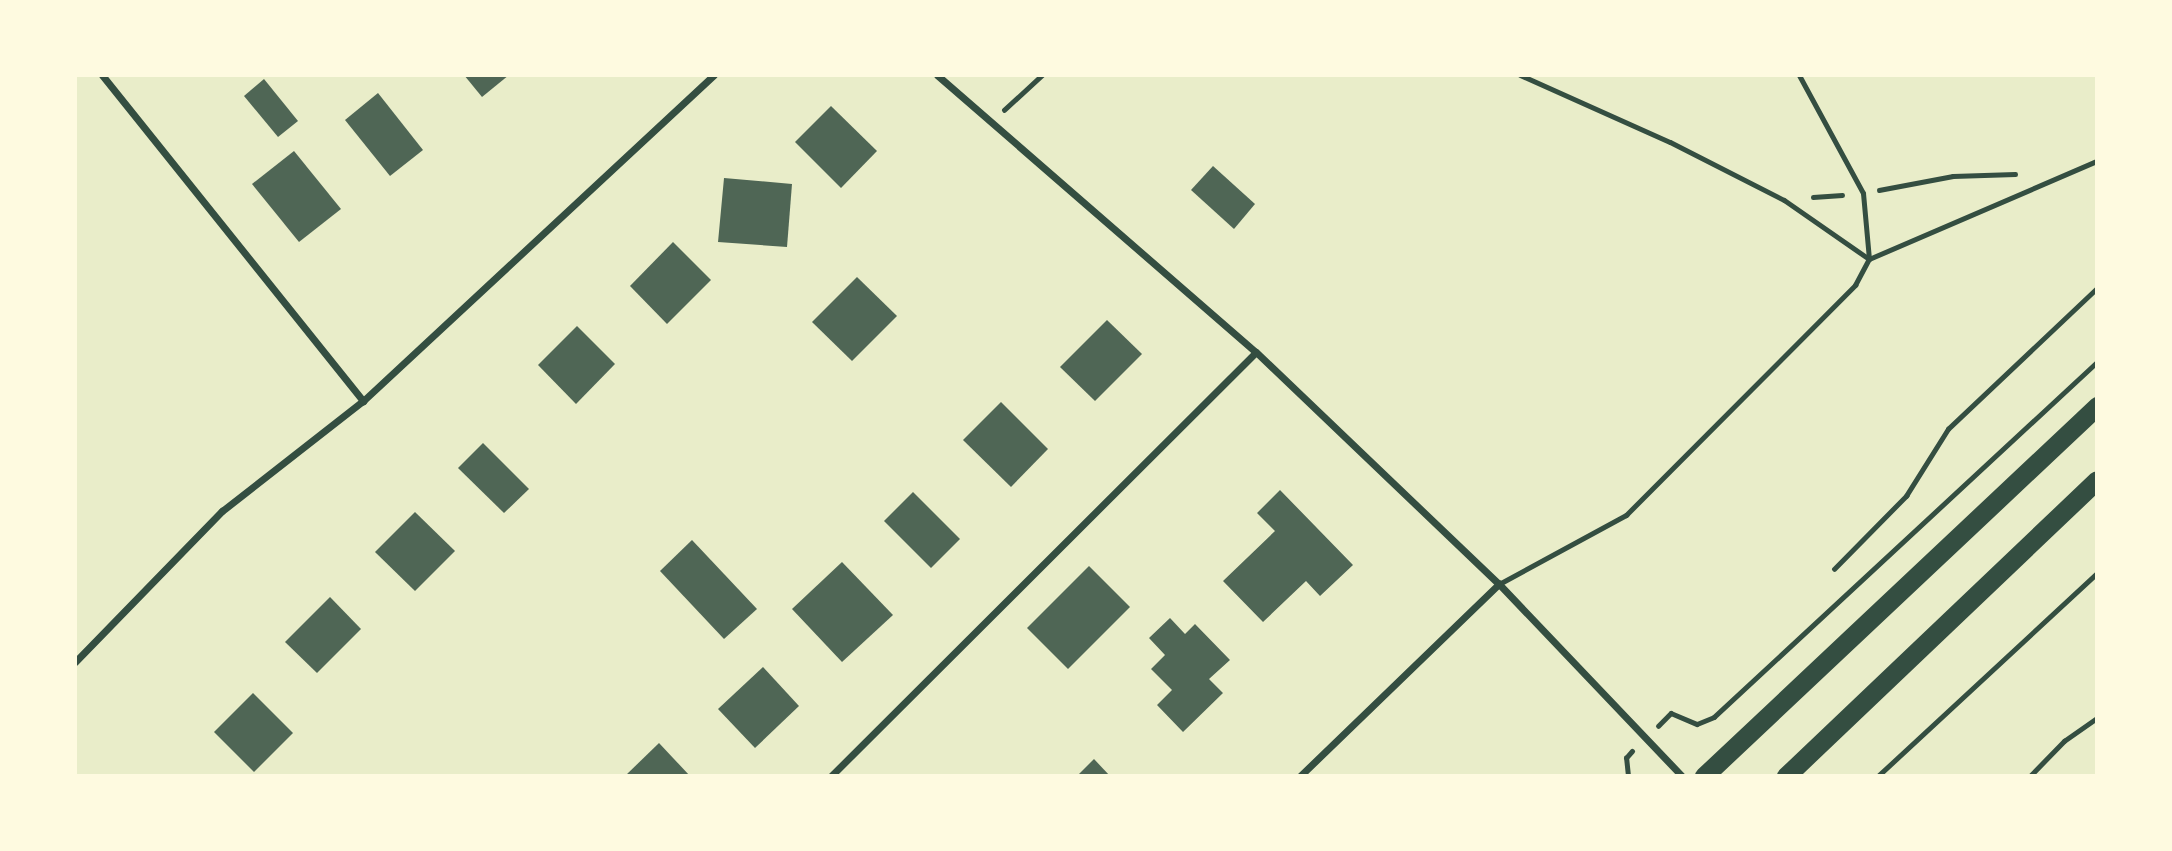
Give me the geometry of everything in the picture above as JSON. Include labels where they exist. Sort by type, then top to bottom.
[{"type":"highway","points":[[1704,776],[2097,406]]},
{"type":"highway","points":[[1786,776],[2097,480]]},
{"type":"street","points":[[102,75],[363,401]]},
{"type":"street","points":[[75,662],[222,511],[363,401],[714,75]]},
{"type":"street","points":[[937,75],[1256,352],[1499,584],[1682,776]]},
{"type":"street","points":[[831,776],[1256,352]]},
{"type":"street","points":[[1300,776],[1499,584]]},
{"type":"lane","points":[[1520,75],[1670,142],[1784,200],[1869,259]]},
{"type":"lane","points":[[1499,584],[1626,515],[1855,285],[1869,259],[1863,193],[1798,75]]},
{"type":"lane","points":[[1869,259],[2097,161]]},
{"type":"path","points":[[991,122],[1042,75]]},
{"type":"path","points":[[1784,200],[1863,193],[1953,176],[2031,174],[2057,179]]},
{"type":"path","points":[[1834,569],[1906,496],[1948,429],[2097,288]]},
{"type":"path","points":[[1628,776],[1626,758],[1671,713],[1697,724],[1714,717],[2097,362]]},
{"type":"path","points":[[1878,776],[2097,573]]},
{"type":"path","points":[[2030,776],[2064,741],[2097,718]]},
{"type":"building","points":[[464,75],[509,75],[482,97]]},
{"type":"building","points":[[264,79],[298,121],[278,137],[244,96]]},
{"type":"building","points":[[378,93],[423,150],[390,176],[345,120]]},
{"type":"building","points":[[831,106],[877,151],[841,188],[795,142]]},
{"type":"building","points":[[294,151],[341,209],[299,242],[252,184]]},
{"type":"building","points":[[1213,166],[1255,204],[1234,229],[1191,190]]},
{"type":"building","points":[[724,178],[792,184],[787,247],[718,242]]},
{"type":"building","points":[[673,242],[711,280],[667,324],[630,286]]},
{"type":"building","points":[[857,277],[897,316],[852,361],[812,322]]},
{"type":"building","points":[[1107,320],[1142,354],[1095,401],[1060,367]]},
{"type":"building","points":[[577,326],[615,364],[576,404],[538,365]]},
{"type":"building","points":[[1001,402],[1048,449],[1011,487],[963,440]]},
{"type":"building","points":[[483,443],[529,489],[504,513],[458,468]]},
{"type":"building","points":[[1280,490],[1353,565],[1320,596],[1306,581],[1263,622],[1223,581],[1275,531],[1257,513]]},
{"type":"building","points":[[913,492],[960,539],[931,568],[884,521]]},
{"type":"building","points":[[415,512],[455,551],[415,591],[375,552]]},
{"type":"building","points":[[692,540],[757,609],[724,639],[660,571]]},
{"type":"building","points":[[842,562],[893,615],[842,662],[792,609]]},
{"type":"building","points":[[1089,566],[1130,607],[1068,669],[1027,628]]},
{"type":"building","points":[[330,597],[361,629],[317,673],[285,642]]},
{"type":"building","points":[[1170,618],[1185,634],[1195,624],[1230,660],[1209,679],[1223,693],[1183,732],[1157,705],[1172,690],[1151,669],[1165,655],[1149,638]]},
{"type":"building","points":[[763,667],[799,706],[755,748],[718,709]]},
{"type":"building","points":[[253,693],[293,733],[254,772],[214,732]]},
{"type":"building","points":[[659,743],[690,776],[625,776]]},
{"type":"building","points":[[1094,759],[1110,776],[1077,776]]}]
